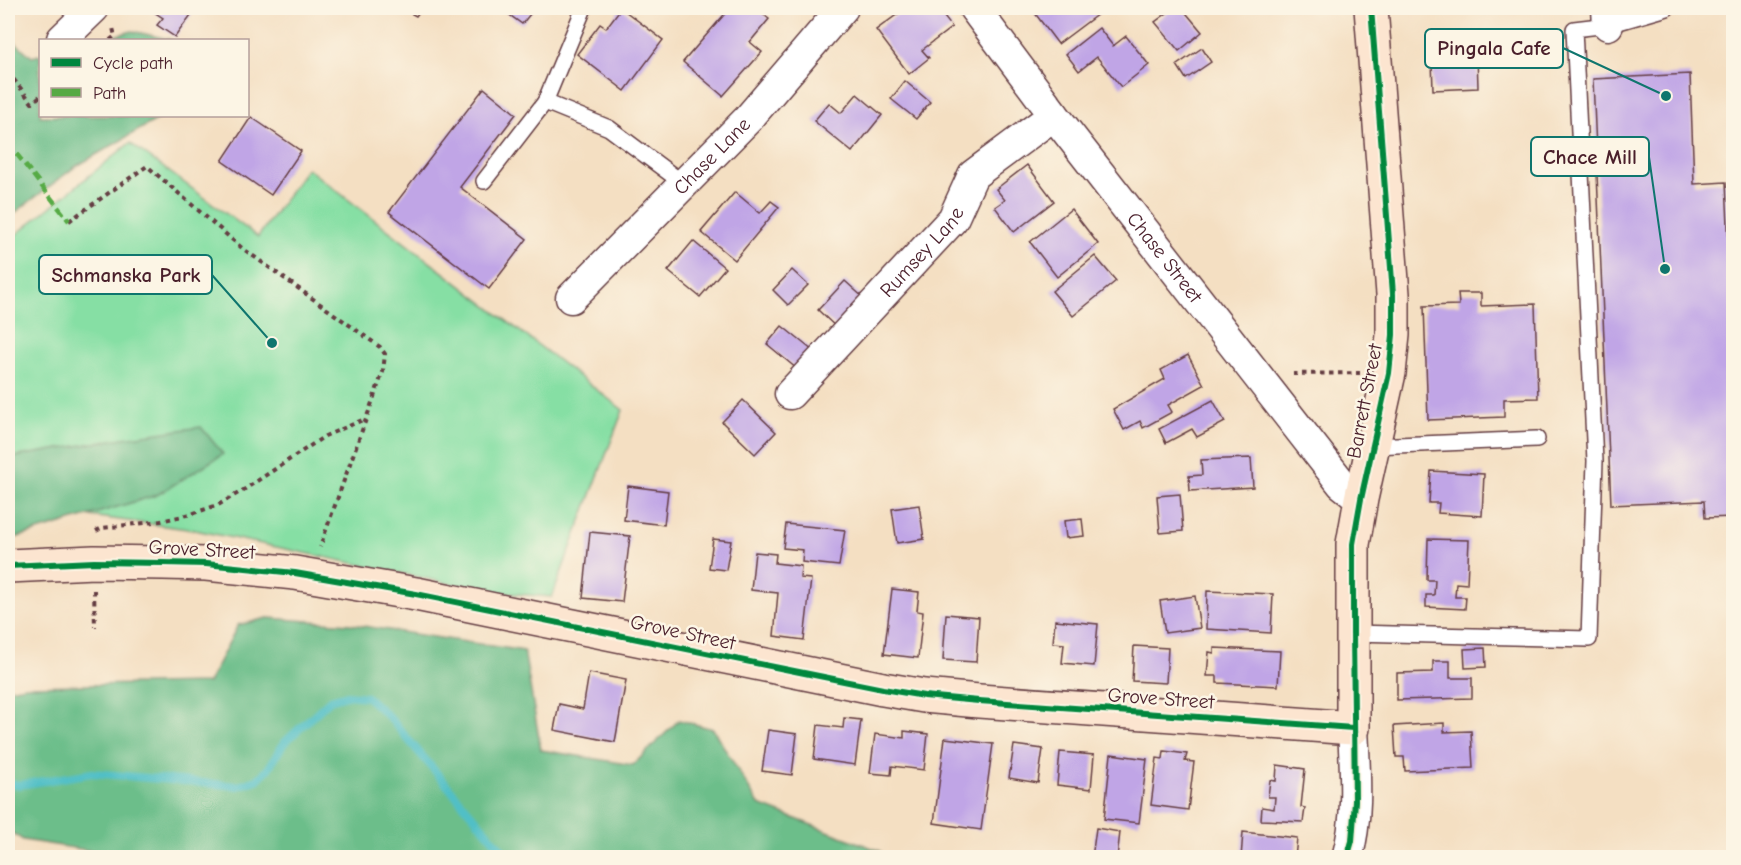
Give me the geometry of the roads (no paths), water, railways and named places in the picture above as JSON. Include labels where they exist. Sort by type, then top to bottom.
[{"type":"street","points":[[62,39],[94,8]]},
{"type":"street","name":"Chase Lane","points":[[571,298],[748,119],[843,8]]},
{"type":"street","name":"Chase Street","points":[[974,8],[1054,115],[1342,483],[1361,500]]},
{"type":"street","name":"Barrett Street","points":[[1353,728],[1353,544],[1389,373],[1393,334],[1393,294],[1371,8]]},
{"type":"street","name":"Rumsey Lane","points":[[790,394],[953,219],[973,175],[1054,115]]},
{"type":"street","name":"Grove Street","points":[[8,566],[93,562],[184,563],[255,568],[416,594],[924,696],[1353,728]]},
{"type":"street","points":[[1347,858],[1352,841],[1355,801],[1353,728]]},
{"type":"lane","points":[[484,181],[545,102],[584,8]]},
{"type":"lane","points":[[1353,633],[1589,639],[1595,461],[1574,29],[1608,16],[1667,8]]},
{"type":"lane","points":[[545,102],[609,128],[684,184]]},
{"type":"lane","points":[[1373,446],[1537,439]]},
{"type":"waterway","points":[[8,783],[20,785],[92,773],[238,786],[257,780],[268,769],[284,743],[330,700],[347,695],[367,697],[389,717],[509,858]]},
{"type":"place","name":"Pingala Cafe","points":[[1666,96]]},
{"type":"place","name":"Chace Mill","points":[[1665,269]]},
{"type":"place","name":"Schmanska Park","points":[[272,343]]}]
